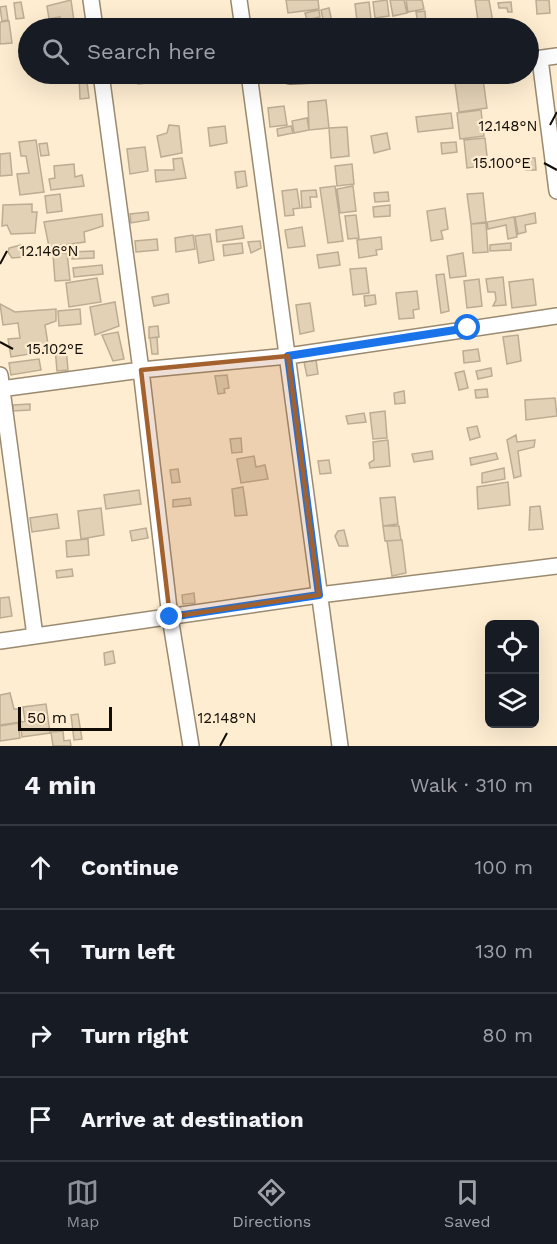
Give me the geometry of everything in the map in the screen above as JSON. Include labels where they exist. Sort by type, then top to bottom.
[{"type":"street","points":[[91,0],[94,18]]},
{"type":"street","points":[[239,0],[242,18]]},
{"type":"street","points":[[539,58],[557,56]]},
{"type":"street","points":[[102,84],[141,370],[170,617],[191,746]]},
{"type":"street","points":[[250,84],[340,746]]},
{"type":"street","points":[[538,84],[557,191]]},
{"type":"street","points":[[34,636],[1,384],[288,356],[557,316]]},
{"type":"street","points":[[0,641],[319,595],[557,566]]},
{"type":"highlighted area","points":[[288,356],[319,595],[170,617],[141,370]]},
{"type":"building","points":[[71,0],[74,18],[49,18],[47,6]]},
{"type":"building","points":[[286,0],[318,0],[319,9],[288,13]]},
{"type":"building","points":[[387,0],[389,16],[375,18],[373,2]]},
{"type":"building","points":[[390,0],[404,0],[407,13],[393,16]]},
{"type":"building","points":[[406,0],[422,0],[424,9],[408,12]]},
{"type":"building","points":[[475,0],[489,0],[492,18],[478,18]]},
{"type":"building","points":[[536,0],[549,0],[550,13],[537,14]]},
{"type":"building","points":[[21,2],[24,18],[16,19],[14,3]]},
{"type":"building","points":[[369,2],[371,18],[357,18],[355,4]]},
{"type":"building","points":[[511,2],[512,12],[508,12],[507,8],[499,8],[498,3]]},
{"type":"building","points":[[6,6],[8,20],[2,21],[0,7]]},
{"type":"building","points":[[329,8],[331,18],[323,18],[321,10]]},
{"type":"building","points":[[319,10],[320,17],[306,18],[305,13]]},
{"type":"building","points":[[425,11],[426,18],[417,18],[416,12]]},
{"type":"building","points":[[9,21],[12,43],[0,44],[0,22]]},
{"type":"building","points":[[79,84],[87,84],[89,98],[80,99]]},
{"type":"building","points":[[455,84],[484,84],[487,108],[459,112]]},
{"type":"building","points":[[326,100],[329,128],[309,130],[308,102]]},
{"type":"building","points":[[284,106],[287,125],[270,127],[268,108]]},
{"type":"building","points":[[481,110],[484,136],[460,139],[457,113]]},
{"type":"building","points":[[451,113],[453,128],[418,132],[416,117]]},
{"type":"building","points":[[307,118],[309,130],[294,133],[292,121]]},
{"type":"building","points":[[169,125],[179,126],[182,153],[161,157],[157,136],[167,133]]},
{"type":"building","points":[[225,126],[227,143],[210,146],[208,128]]},
{"type":"building","points":[[291,126],[293,133],[278,136],[277,129]]},
{"type":"building","points":[[347,127],[349,156],[331,158],[329,128]]},
{"type":"building","points":[[387,133],[390,149],[374,153],[371,136]]},
{"type":"building","points":[[485,138],[488,165],[467,168],[464,140]]},
{"type":"building","points":[[36,140],[44,192],[20,195],[17,174],[29,173],[26,156],[21,156],[19,142]]},
{"type":"building","points":[[456,142],[457,152],[442,154],[441,143]]},
{"type":"building","points":[[47,143],[49,155],[41,156],[39,144]]},
{"type":"building","points":[[145,147],[148,171],[130,174],[127,149]]},
{"type":"building","points":[[10,153],[12,175],[0,176],[0,154]]},
{"type":"building","points":[[182,158],[186,178],[156,182],[155,170],[174,170],[173,159]]},
{"type":"building","points":[[526,158],[535,158],[536,170],[526,170]]},
{"type":"building","points":[[74,164],[75,177],[82,175],[84,186],[51,190],[49,179],[55,178],[54,166]]},
{"type":"building","points":[[352,164],[354,184],[337,186],[335,166]]},
{"type":"building","points":[[245,171],[247,186],[237,188],[235,172]]},
{"type":"building","points":[[335,186],[343,241],[328,243],[320,188]]},
{"type":"building","points":[[353,186],[356,211],[340,213],[337,189]]},
{"type":"building","points":[[297,189],[300,208],[293,209],[294,215],[285,216],[282,191]]},
{"type":"building","points":[[316,190],[317,197],[310,197],[311,207],[302,208],[301,191]]},
{"type":"building","points":[[388,192],[389,201],[375,202],[374,193]]},
{"type":"building","points":[[483,193],[486,222],[471,224],[467,194]]},
{"type":"building","points":[[60,194],[62,211],[47,213],[45,196]]},
{"type":"building","points":[[32,204],[32,212],[37,212],[35,233],[11,234],[7,225],[2,226],[3,205]]},
{"type":"building","points":[[390,205],[390,216],[374,217],[373,207]]},
{"type":"building","points":[[445,208],[448,229],[441,231],[443,239],[431,241],[427,211]]},
{"type":"building","points":[[148,212],[149,220],[131,223],[130,214]]},
{"type":"building","points":[[535,213],[536,223],[525,225],[526,232],[518,234],[515,217]]},
{"type":"building","points":[[102,214],[103,226],[84,232],[85,242],[49,247],[44,222]]},
{"type":"building","points":[[356,215],[359,238],[348,239],[345,216]]},
{"type":"building","points":[[514,217],[517,237],[508,239],[506,225],[488,229],[487,222]]},
{"type":"building","points":[[486,223],[488,252],[473,253],[471,224]]},
{"type":"building","points":[[242,226],[244,238],[217,242],[216,230]]},
{"type":"building","points":[[302,227],[305,246],[288,248],[285,230]]},
{"type":"building","points":[[210,234],[214,260],[199,263],[195,236]]},
{"type":"building","points":[[193,235],[195,249],[176,252],[175,238]]},
{"type":"building","points":[[381,237],[382,249],[376,250],[377,255],[359,258],[357,240]]},
{"type":"building","points":[[157,239],[158,250],[136,252],[135,241]]},
{"type":"building","points":[[260,241],[261,248],[251,253],[248,242]]},
{"type":"building","points":[[242,243],[243,253],[224,256],[223,245]]},
{"type":"building","points":[[511,243],[511,250],[490,251],[490,245]]},
{"type":"building","points":[[21,245],[23,257],[12,258],[8,252],[9,248]]},
{"type":"building","points":[[94,251],[94,258],[72,259],[71,252]]},
{"type":"building","points":[[338,252],[340,265],[319,268],[317,255]]},
{"type":"building","points":[[67,253],[70,280],[55,281],[53,254]]},
{"type":"building","points":[[463,253],[466,276],[450,278],[447,256]]},
{"type":"building","points":[[102,265],[103,274],[74,277],[73,268]]},
{"type":"building","points":[[366,268],[369,293],[353,295],[350,269]]},
{"type":"building","points":[[444,274],[449,311],[441,313],[436,275]]},
{"type":"building","points":[[503,277],[506,305],[493,306],[496,300],[495,292],[488,292],[486,279]]},
{"type":"building","points":[[97,278],[101,302],[69,307],[66,283]]},
{"type":"building","points":[[479,279],[482,306],[467,308],[464,281]]},
{"type":"building","points":[[533,279],[536,305],[512,308],[509,282]]},
{"type":"building","points":[[417,291],[419,309],[413,310],[414,318],[399,319],[396,293]]},
{"type":"building","points":[[168,294],[169,303],[154,306],[152,297]]},
{"type":"building","points":[[375,295],[376,304],[365,306],[364,296]]},
{"type":"building","points":[[115,302],[119,326],[95,335],[90,307]]},
{"type":"building","points":[[310,303],[314,331],[300,334],[296,305]]},
{"type":"building","points":[[0,304],[15,312],[56,309],[56,321],[45,325],[49,351],[11,357],[8,339],[20,338],[18,323],[3,325]]},
{"type":"building","points":[[80,309],[81,324],[59,326],[58,311]]},
{"type":"building","points":[[158,326],[159,337],[149,338],[149,327]]},
{"type":"building","points":[[118,332],[124,359],[113,361],[102,335]]},
{"type":"building","points":[[518,335],[521,361],[507,364],[503,337]]},
{"type":"building","points":[[157,337],[158,354],[152,354],[150,338]]},
{"type":"building","points":[[66,347],[68,370],[57,371],[55,348]]},
{"type":"building","points":[[478,349],[480,361],[464,363],[463,351]]},
{"type":"building","points":[[39,359],[41,370],[11,375],[9,363]]},
{"type":"building","points":[[316,360],[318,374],[307,376],[304,362]]},
{"type":"building","points":[[491,368],[492,376],[478,379],[476,371]]},
{"type":"building","points":[[464,371],[468,388],[459,390],[455,373]]},
{"type":"building","points":[[227,375],[229,388],[224,389],[225,393],[218,394],[215,376]]},
{"type":"building","points":[[487,389],[488,397],[476,398],[475,390]]},
{"type":"building","points":[[404,391],[405,403],[395,404],[394,393]]},
{"type":"building","points":[[555,398],[557,416],[526,420],[525,400]]},
{"type":"building","points":[[30,404],[30,410],[13,411],[13,405]]},
{"type":"building","points":[[385,411],[387,438],[373,439],[370,413]]},
{"type":"building","points":[[364,413],[366,422],[348,424],[346,416]]},
{"type":"building","points":[[477,426],[480,437],[470,440],[467,428]]},
{"type":"building","points":[[516,435],[517,442],[535,440],[534,447],[518,451],[521,476],[514,478],[507,440]]},
{"type":"building","points":[[241,438],[242,452],[232,453],[230,439]]},
{"type":"building","points":[[388,440],[390,466],[370,468],[369,463],[374,460],[373,442]]},
{"type":"building","points":[[432,451],[433,459],[414,462],[412,454]]},
{"type":"building","points":[[496,453],[498,459],[471,465],[470,458]]},
{"type":"building","points":[[254,456],[256,467],[265,465],[268,479],[241,483],[237,459]]},
{"type":"building","points":[[329,460],[331,473],[320,474],[318,461]]},
{"type":"building","points":[[504,468],[505,479],[482,483],[482,473]]},
{"type":"building","points":[[178,469],[180,482],[172,483],[170,470]]},
{"type":"building","points":[[508,482],[510,505],[478,509],[477,487]]},
{"type":"building","points":[[243,487],[247,515],[235,516],[232,489]]},
{"type":"building","points":[[139,490],[141,504],[106,509],[104,495]]},
{"type":"building","points":[[395,497],[398,524],[383,526],[380,498]]},
{"type":"building","points":[[190,498],[191,505],[173,507],[173,500]]},
{"type":"building","points":[[540,506],[543,529],[529,530],[530,507]]},
{"type":"building","points":[[101,508],[104,535],[81,539],[78,511]]},
{"type":"building","points":[[57,514],[59,528],[32,532],[30,518]]},
{"type":"building","points":[[383,526],[399,526],[401,540],[385,541]]},
{"type":"building","points":[[146,528],[148,538],[132,541],[130,531]]},
{"type":"building","points":[[344,530],[348,546],[339,546],[335,536],[338,531]]},
{"type":"building","points":[[88,539],[89,555],[67,557],[66,541]]},
{"type":"building","points":[[402,540],[406,573],[392,576],[387,541]]},
{"type":"building","points":[[72,569],[73,576],[57,578],[56,571]]},
{"type":"building","points":[[194,593],[195,603],[183,604],[182,595]]},
{"type":"building","points":[[9,597],[12,616],[0,618],[0,598]]},
{"type":"building","points":[[113,651],[115,663],[105,665],[104,653]]},
{"type":"building","points":[[10,693],[14,709],[19,709],[21,722],[0,725],[0,695]]},
{"type":"building","points":[[46,704],[48,718],[25,721],[23,707]]},
{"type":"building","points":[[78,714],[82,739],[74,740],[71,715]]},
{"type":"building","points":[[48,718],[50,733],[22,737],[20,722]]},
{"type":"building","points":[[18,723],[20,738],[0,741],[0,726]]},
{"type":"building","points":[[63,731],[64,741],[70,740],[71,746],[53,746],[51,732]]},
{"type":"route","points":[[170,617],[319,595],[288,356],[468,328]]}]
